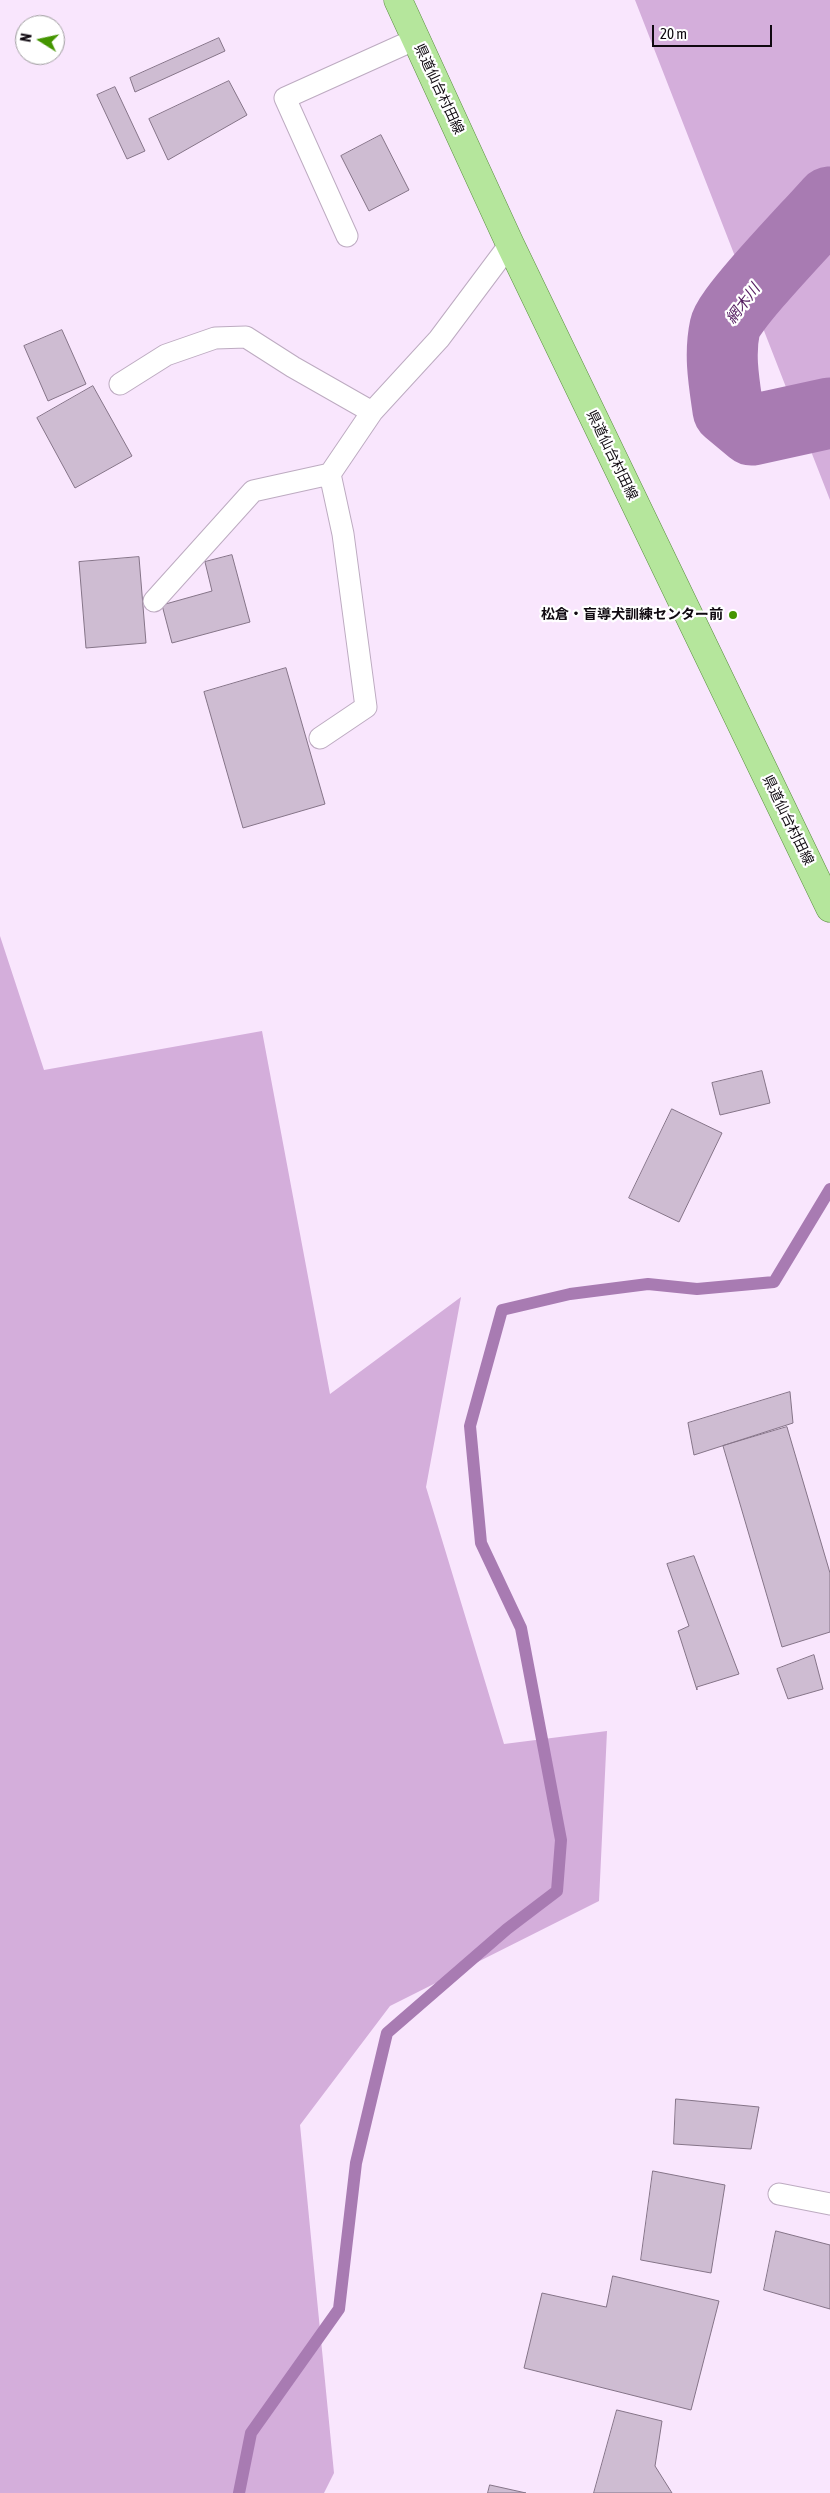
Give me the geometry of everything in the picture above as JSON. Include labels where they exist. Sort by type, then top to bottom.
[{"type":"main road","name":"県道仙台村田線","points":[[398,0],[510,244],[830,908]]},
{"type":"lane","points":[[347,236],[285,98],[416,38]]},
{"type":"lane","points":[[154,601],[253,491],[330,474],[372,412],[439,339],[510,244]]},
{"type":"lane","points":[[120,384],[166,354],[215,338],[246,337],[293,367],[372,412]]},
{"type":"lane","points":[[320,738],[366,707],[343,534],[330,474]]},
{"type":"lane","points":[[779,2194],[830,2204]]},
{"type":"shaded area","points":[[635,0],[830,0],[830,500]]},
{"type":"shaded area","points":[[0,936],[44,1070],[262,1031],[330,1394],[461,1297],[426,1487],[504,1744],[607,1731],[599,1901],[390,2006],[300,2125],[334,2473],[324,2493],[0,2493]]},
{"type":"building","points":[[219,38],[225,51],[135,92],[130,78]]},
{"type":"building","points":[[229,81],[247,115],[168,160],[149,119]]},
{"type":"building","points":[[115,87],[145,151],[127,159],[97,95]]},
{"type":"building","points":[[381,135],[409,190],[369,211],[341,156]]},
{"type":"building","points":[[62,330],[86,384],[48,401],[24,346]]},
{"type":"building","points":[[93,386],[132,456],[75,488],[37,418]]},
{"type":"building","points":[[232,555],[250,622],[172,643],[162,605],[212,591],[205,562]]},
{"type":"building","points":[[139,557],[146,643],[86,648],[79,562]]},
{"type":"building","points":[[286,668],[325,804],[243,828],[204,692]]},
{"type":"building","points":[[762,1071],[770,1103],[720,1115],[712,1083]]},
{"type":"building","points":[[672,1109],[722,1133],[679,1222],[629,1198]]},
{"type":"building","points":[[790,1392],[793,1423],[694,1455],[688,1423]]},
{"type":"building","points":[[787,1427],[830,1573],[830,1632],[782,1647],[723,1446]]},
{"type":"building","points":[[694,1556],[739,1674],[697,1687],[697,1690],[678,1631],[689,1626],[667,1564]]},
{"type":"building","points":[[814,1655],[823,1689],[788,1699],[777,1669]]},
{"type":"building","points":[[676,2099],[759,2107],[751,2149],[674,2144]]},
{"type":"building","points":[[653,2171],[725,2185],[711,2273],[641,2260]]},
{"type":"building","points":[[776,2231],[830,2245],[830,2309],[764,2290]]},
{"type":"building","points":[[613,2276],[719,2301],[691,2410],[524,2368],[542,2293],[606,2307]]},
{"type":"building","points":[[617,2410],[662,2421],[655,2466],[672,2493],[594,2493]]},
{"type":"building","points":[[490,2485],[526,2493],[488,2493]]},
{"type":"waterway","name":"網木川","points":[[830,202],[772,265],[730,317],[723,337],[722,358],[728,410],[752,430],[830,413]]},
{"type":"waterway","points":[[239,2493],[251,2433],[339,2309],[356,2163],[387,2033],[507,1929],[557,1891],[561,1840],[521,1628],[481,1543],[470,1426],[502,1310],[570,1294],[648,1284],[697,1289],[774,1282],[830,1189]]},
{"type":"place","name":"松倉・盲導犬訓練センター前","points":[[733,615]]}]
